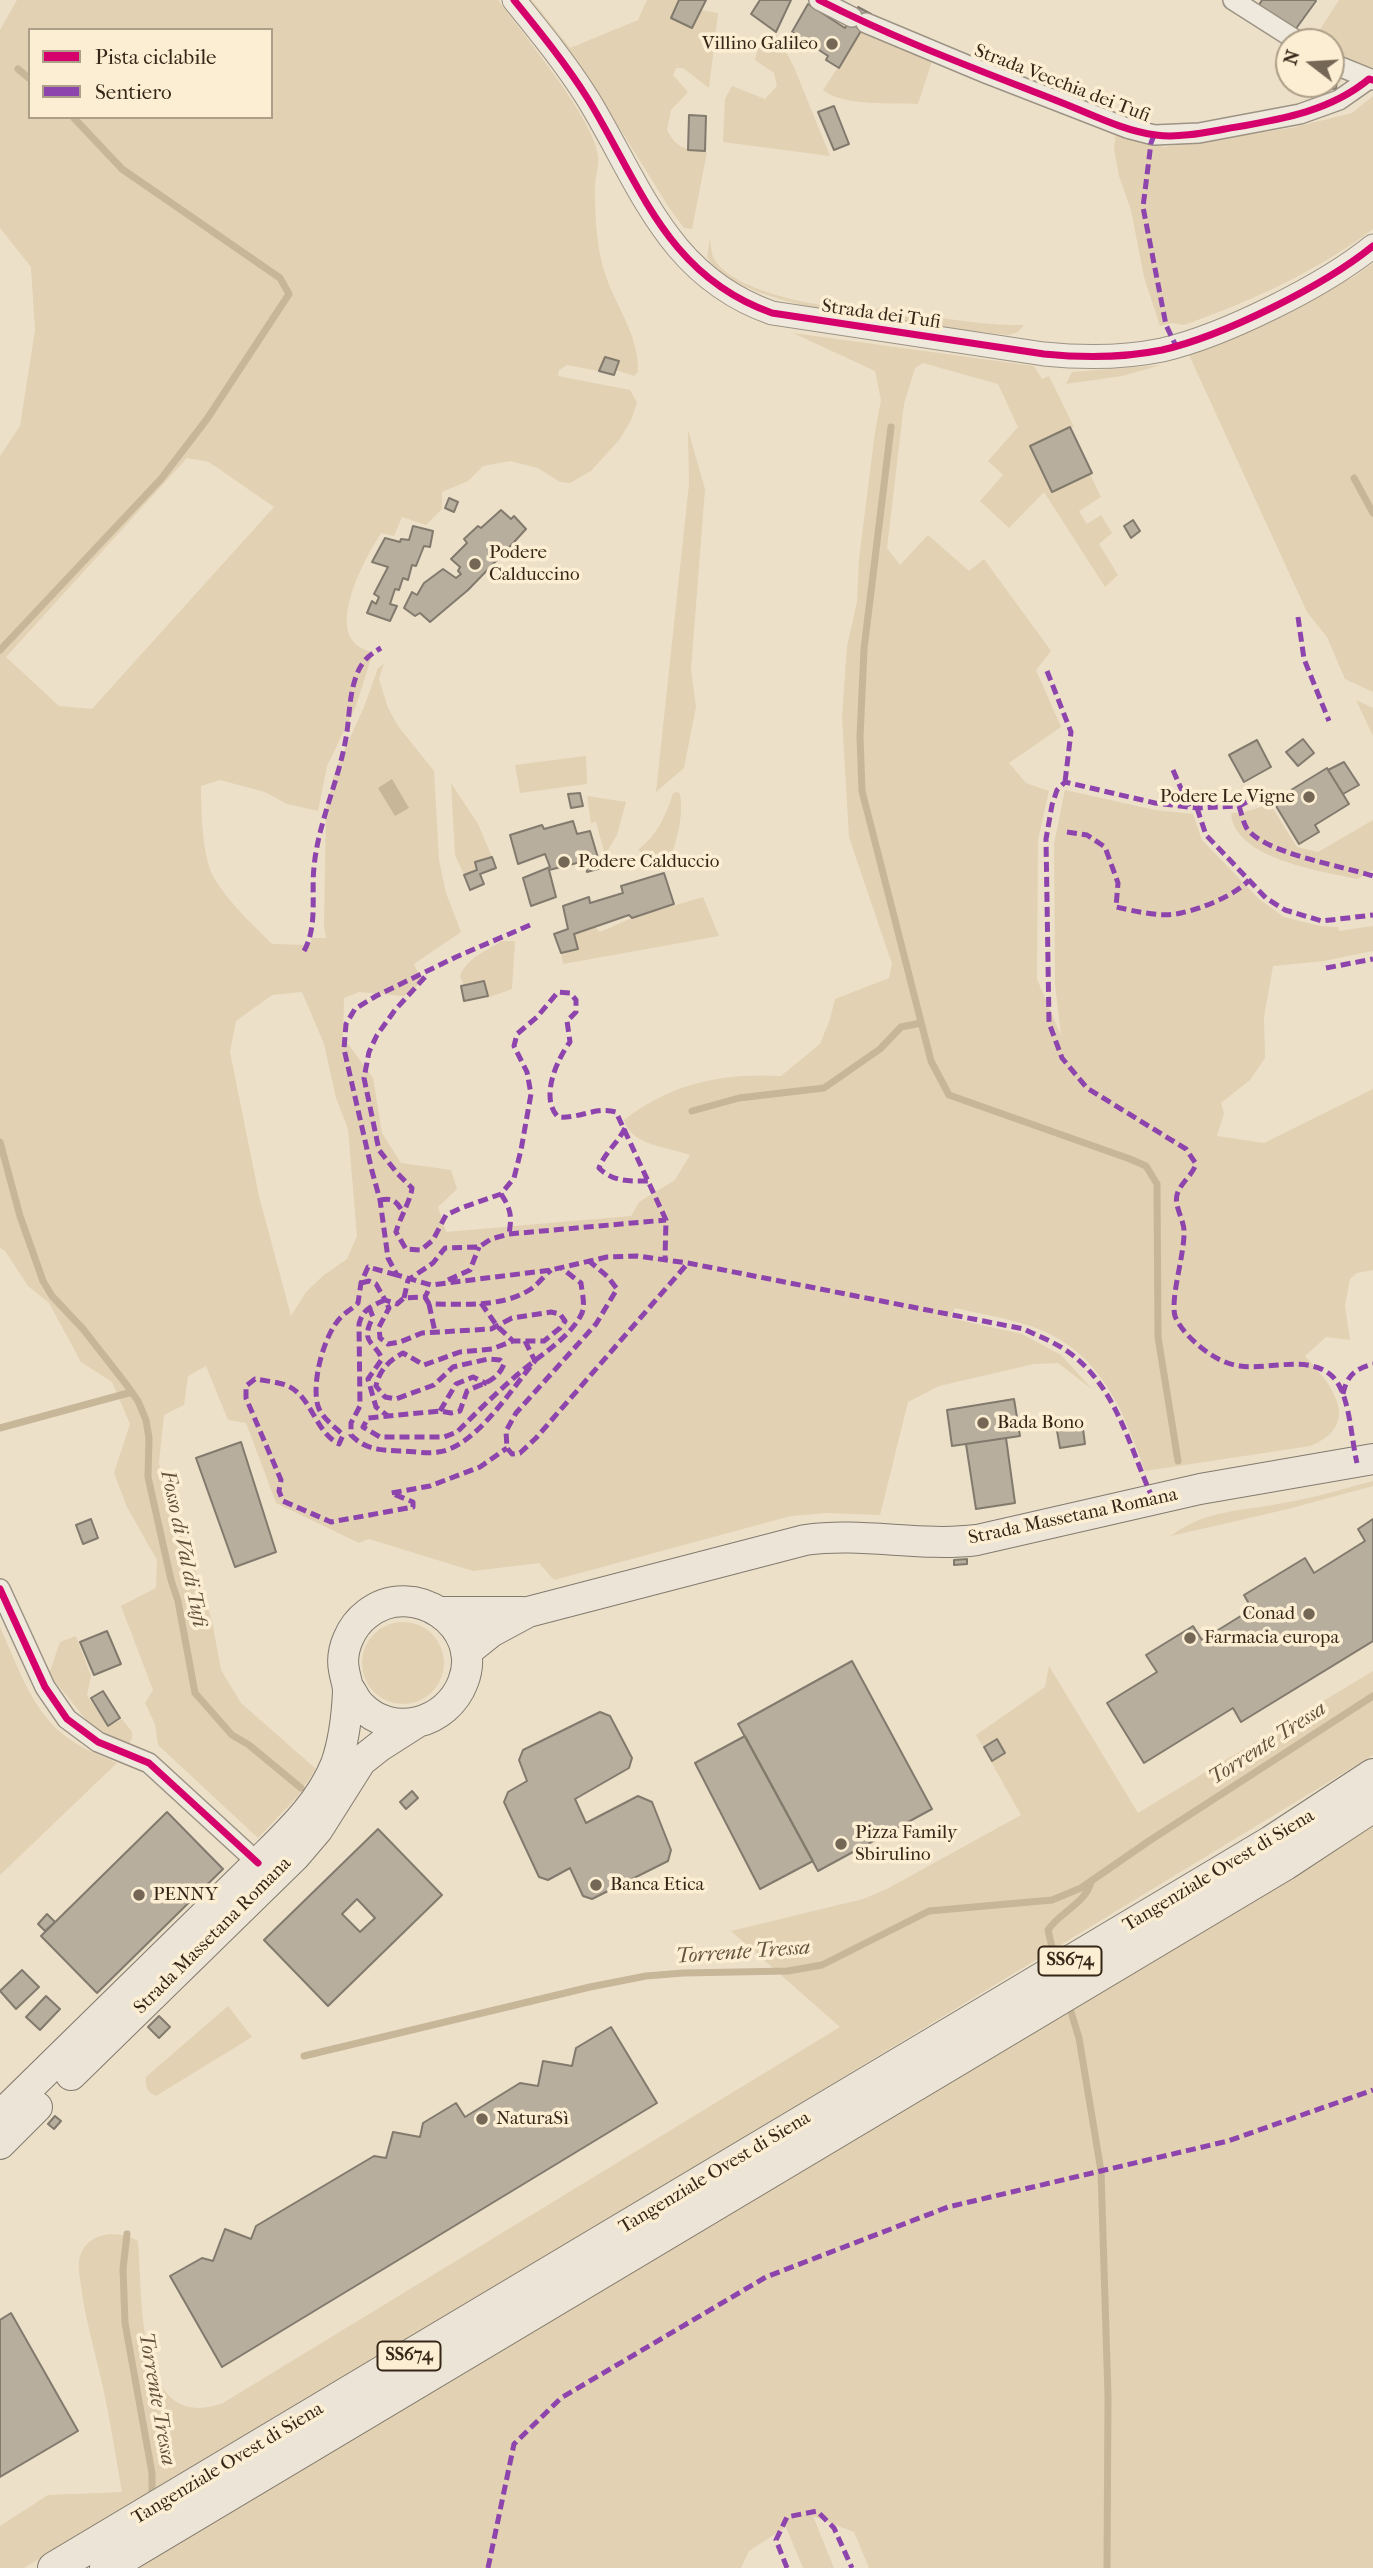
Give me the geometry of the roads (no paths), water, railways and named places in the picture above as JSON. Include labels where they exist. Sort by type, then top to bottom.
[{"type":"highway","name":"Tangenziale Ovest di Siena","points":[[54,2568],[1270,1842],[1373,1775]]},
{"type":"highway","name":"Tangenziale Ovest di Siena","points":[[106,2568],[1273,1871],[1373,1806]]},
{"type":"main road","name":"Strada Massetana Romana","points":[[0,2144],[295,1856],[318,1829],[361,1761],[416,1723],[437,1715],[449,1706],[459,1693],[465,1678],[466,1652],[491,1632],[528,1612],[805,1540],[837,1537],[970,1541],[1200,1489],[1373,1459]]},
{"type":"main road","name":"Strada Massetana Romana","points":[[0,2116],[308,1811],[332,1773],[344,1731],[348,1687],[343,1667],[345,1647],[353,1629],[366,1614],[384,1604],[404,1600],[424,1603],[442,1612],[528,1612]]},
{"type":"main road","points":[[442,1612],[453,1623],[466,1652]]},
{"type":"main road","points":[[348,1687],[359,1704],[376,1717],[395,1724],[416,1723]]},
{"type":"street","name":"Strada dei Tufi","points":[[514,0],[582,90],[657,220],[680,251],[720,289],[772,313],[1044,354],[1130,354],[1176,346],[1234,324],[1307,288],[1373,246]]},
{"type":"street","name":"Strada Vecchia dei Tufi","points":[[819,0],[859,20],[988,74],[1128,128],[1154,135],[1199,133],[1300,114],[1339,100],[1371,79]]},
{"type":"street","points":[[1233,0],[1277,28]]},
{"type":"street","points":[[1345,69],[1371,79]]},
{"type":"street","name":"Strada Massetana Romana","points":[[0,1589],[41,1679],[67,1719],[98,1742],[149,1763],[258,1863]]},
{"type":"waterway","points":[[18,69],[28,77]]},
{"type":"waterway","points":[[0,650],[161,479],[207,419],[289,294],[280,278],[122,169],[75,119]]},
{"type":"waterway","points":[[891,427],[864,649],[860,737],[862,791],[931,1061],[949,1095],[1146,1166],[1157,1184],[1158,1337],[1178,1461]]},
{"type":"waterway","points":[[1354,478],[1373,513]]},
{"type":"waterway","points":[[692,1111],[739,1098],[824,1088],[880,1049],[901,1027],[921,1023]]},
{"type":"waterway","name":"Fosso di Val di Tufi","points":[[0,1142],[20,1216],[43,1281],[52,1296],[83,1329],[126,1384],[138,1401],[146,1420],[149,1438],[148,1477],[178,1601],[195,1693],[232,1735],[249,1745],[301,1788]]},
{"type":"waterway","points":[[0,1428],[132,1392]]},
{"type":"waterway","name":"Torrente Tressa","points":[[304,2056],[646,1976],[788,1971],[822,1965],[929,1911],[1052,1900],[1081,1888],[1373,1696]]},
{"type":"waterway","points":[[1055,1960],[1048,1930],[1084,1896],[1091,1882]]},
{"type":"waterway","points":[[1068,2002],[1079,2038],[1101,2171],[1108,2396],[1107,2568]]},
{"type":"waterway","name":"Torrente Tressa","points":[[127,2234],[123,2269],[125,2323],[152,2473],[152,2499]]},
{"type":"place","name":"Villino Galileo","points":[[832,44]]},
{"type":"place","name":"Podere Calduccino","points":[[475,564]]},
{"type":"place","name":"Podere Le Vigne","points":[[1309,797]]},
{"type":"place","name":"Podere Calduccio","points":[[564,862]]},
{"type":"place","name":"Bada Bono","points":[[983,1423]]},
{"type":"place","name":"Conad","points":[[1309,1614]]},
{"type":"place","name":"Farmacia europa","points":[[1190,1638]]},
{"type":"place","name":"Pizza Family Sbirulino","points":[[841,1844]]},
{"type":"place","name":"Banca Etica","points":[[596,1885]]},
{"type":"place","name":"PENNY","points":[[139,1895]]},
{"type":"place","name":"NaturaSì","points":[[482,2119]]}]
